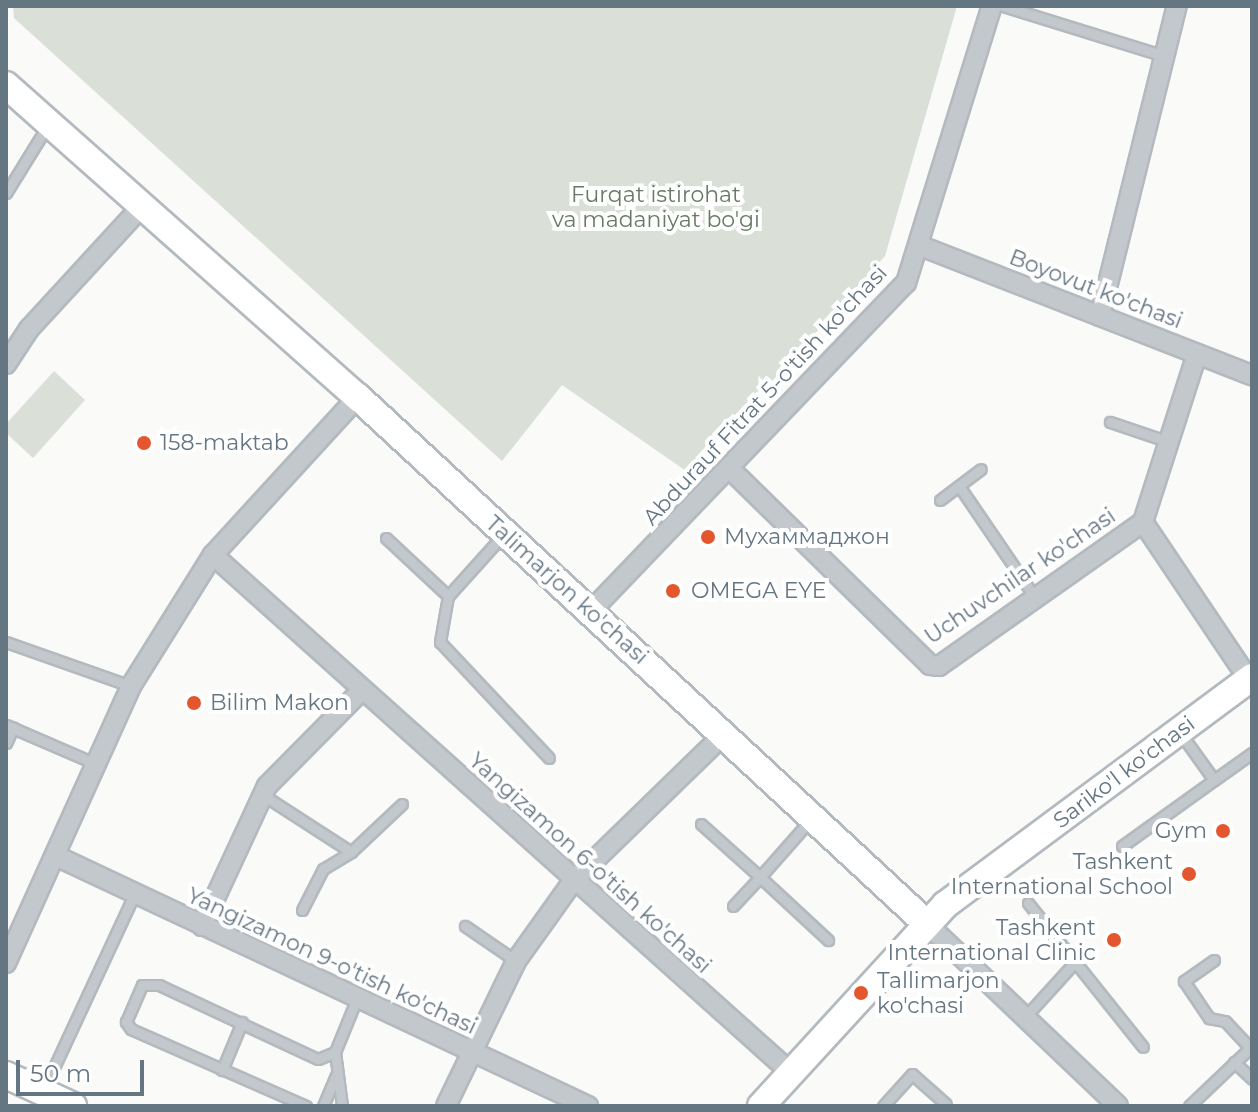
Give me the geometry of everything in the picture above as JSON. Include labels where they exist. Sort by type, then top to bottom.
[{"type":"street","name":"Abdurauf Fitrat 5-o'tish ko'chasi","points":[[590,612],[906,283],[923,247],[992,6]]},
{"type":"street","points":[[1100,316],[1161,55],[1177,6]]},
{"type":"street","name":"Talimarjon ko'chasi","points":[[6,85],[358,397],[725,733],[1118,1106]]},
{"type":"street","points":[[6,364],[29,329],[142,206]]},
{"type":"street","name":"Boyovut ko'chasi","points":[[923,247],[1252,375]]},
{"type":"street","name":"Uchuvchilar ko'chasi","points":[[730,469],[930,665],[939,666],[1143,522],[1197,354]]},
{"type":"street","points":[[6,963],[131,686],[213,555],[358,397]]},
{"type":"street","points":[[1143,522],[1250,679]]},
{"type":"street","name":"Yangizamon 6-o'tish ko'chasi","points":[[213,555],[573,881],[788,1070]]},
{"type":"street","name":"Sariko'l ko'chasi","points":[[761,1106],[788,1070],[926,923],[1250,679]]},
{"type":"street","points":[[202,926],[263,795],[362,690]]},
{"type":"street","points":[[446,1106],[516,961],[573,881],[725,733]]},
{"type":"street","name":"Yangizamon 9-o'tish ko'chasi","points":[[56,856],[588,1106]]},
{"type":"street","points":[[6,1075],[73,1106]]},
{"type":"lane","points":[[1003,6],[1161,55]]},
{"type":"lane","points":[[6,193],[49,123]]},
{"type":"lane","points":[[1110,422],[1169,442]]},
{"type":"lane","points":[[940,500],[981,469]]},
{"type":"lane","points":[[959,486],[1036,599]]},
{"type":"lane","points":[[505,533],[448,596],[440,642],[549,758]]},
{"type":"lane","points":[[386,538],[448,596]]},
{"type":"lane","points":[[6,642],[131,686]]},
{"type":"lane","points":[[6,743],[9,726],[96,764]]},
{"type":"lane","points":[[1179,731],[1214,780]]},
{"type":"lane","points":[[1122,846],[1252,753]]},
{"type":"lane","points":[[263,795],[351,852]]},
{"type":"lane","points":[[302,910],[323,869],[351,852],[402,804]]},
{"type":"lane","points":[[733,906],[814,816]]},
{"type":"lane","points":[[701,824],[828,940]]},
{"type":"lane","points":[[43,1092],[134,895]]},
{"type":"lane","points":[[1028,903],[1143,1047]]},
{"type":"lane","points":[[465,926],[516,961]]},
{"type":"lane","points":[[1189,1106],[1251,1047],[1225,1021],[1209,1018],[1184,981],[1214,960]]},
{"type":"lane","points":[[1025,1017],[1075,962]]},
{"type":"lane","points":[[306,1106],[131,1029],[129,1012],[150,982],[318,1059],[335,1052]]},
{"type":"lane","points":[[342,1106],[335,1052],[357,998]]},
{"type":"lane","points":[[222,1070],[242,1022]]},
{"type":"lane","points":[[1234,1062],[1252,1079]]},
{"type":"lane","points":[[323,1106],[337,1074]]},
{"type":"lane","points":[[883,1106],[912,1074],[946,1104]]},
{"type":"green space","name":"Furqat istirohat va madaniyat bo'gi","points":[[13,6],[957,6],[885,256],[689,473],[562,385],[502,461],[14,18]]},
{"type":"green space","points":[[54,371],[85,400],[33,458],[6,433],[6,424]]},
{"type":"place","name":"158-maktab","points":[[144,443]]},
{"type":"place","name":"Мухаммаджон","points":[[708,537]]},
{"type":"place","name":"OMEGA EYE","points":[[673,591]]},
{"type":"place","name":"Bilim Makon","points":[[194,703]]},
{"type":"place","name":"Gym","points":[[1223,831]]},
{"type":"place","name":"Tashkent International School","points":[[1189,874]]},
{"type":"place","name":"Tashkent International Clinic","points":[[1114,940]]},
{"type":"place","name":"Tallimarjon ko'chasi","points":[[861,993]]}]
